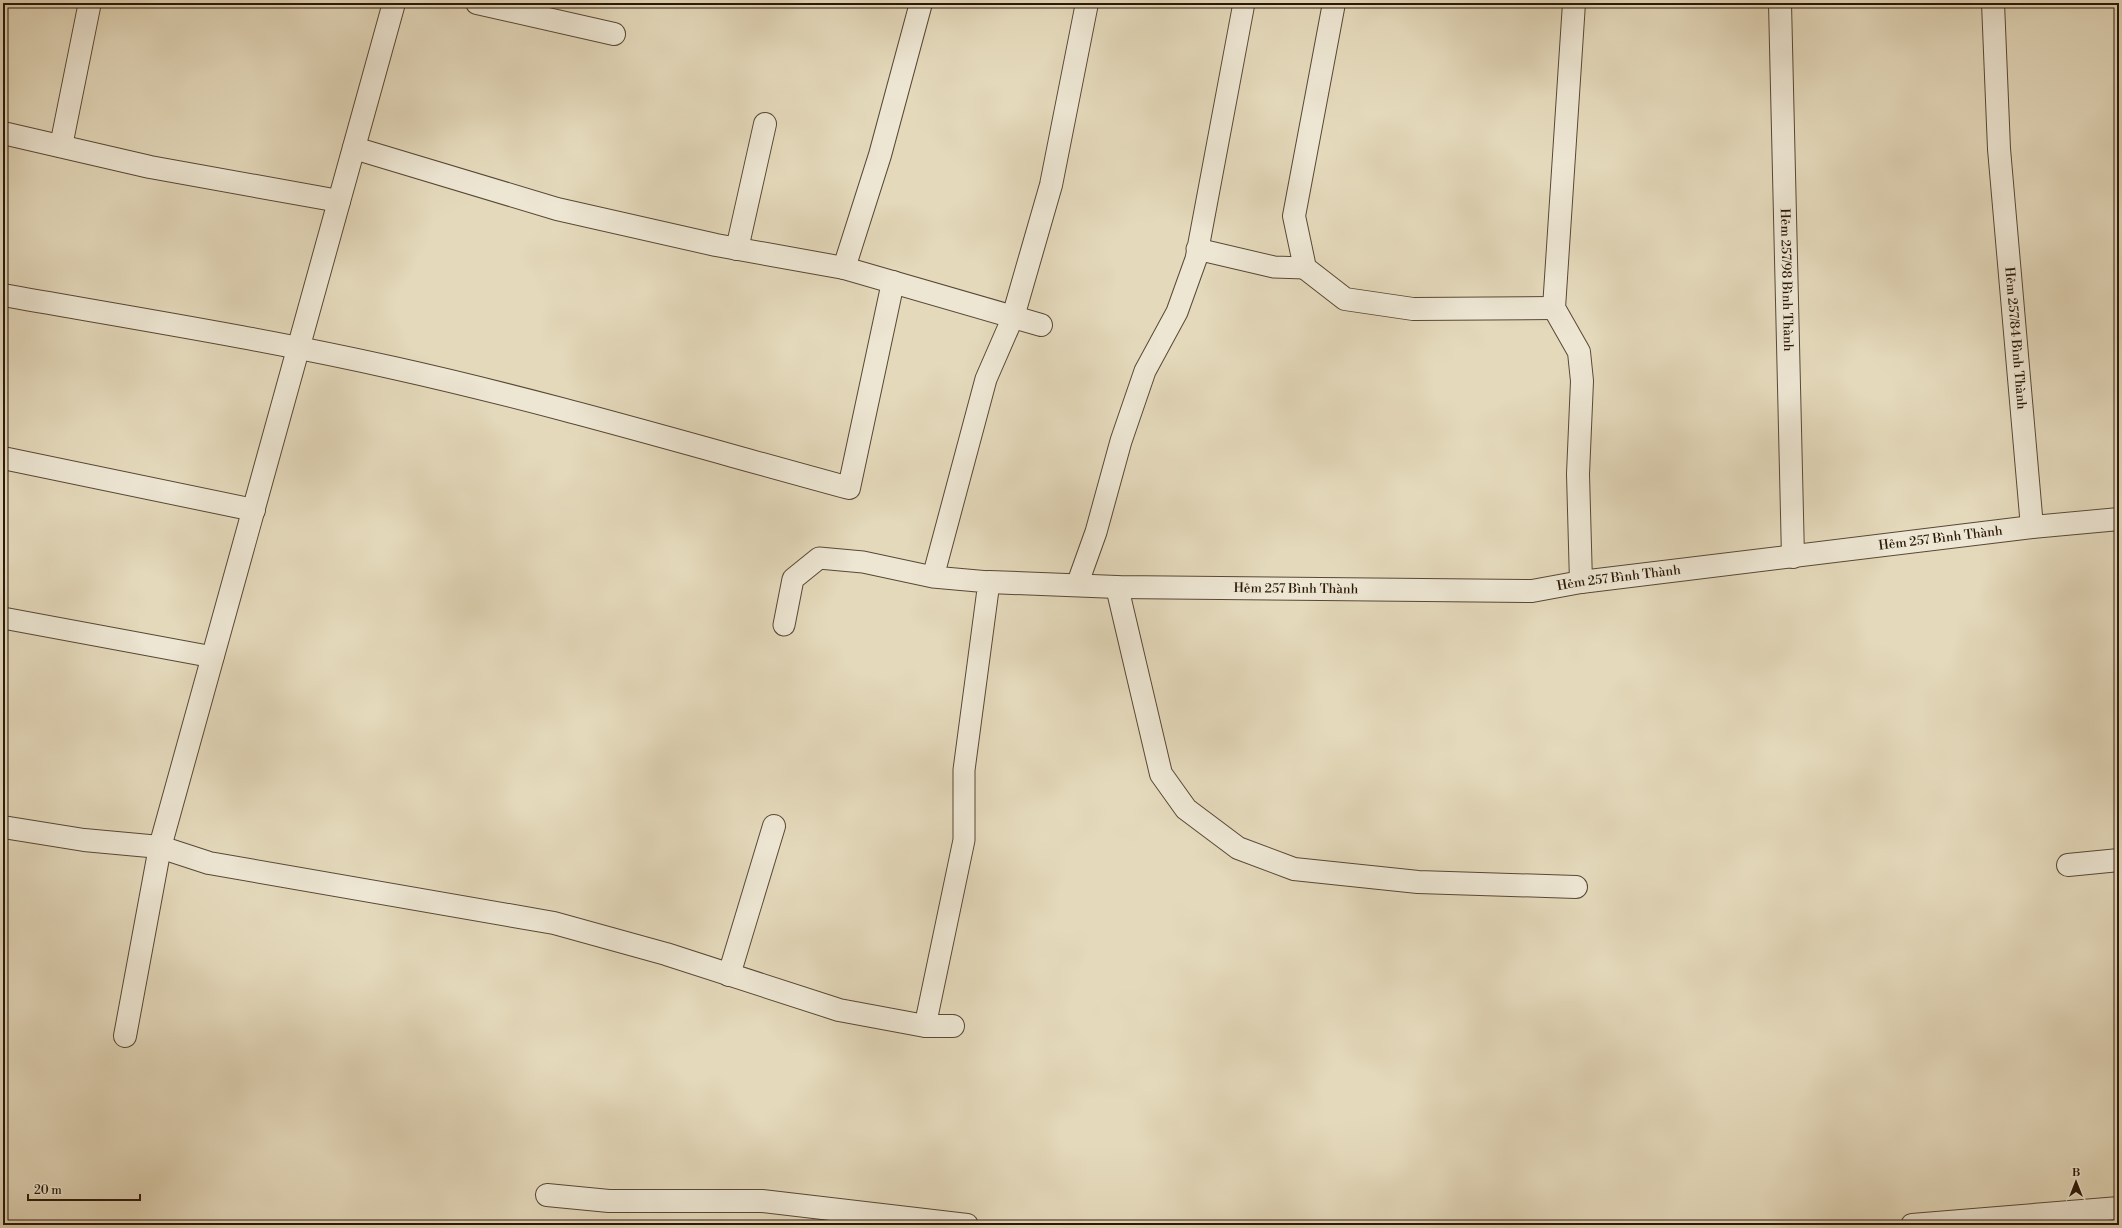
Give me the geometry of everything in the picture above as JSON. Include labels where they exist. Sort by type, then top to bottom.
[{"type":"street","points":[[62,146],[89,6],[88,3]]},
{"type":"street","points":[[125,1036],[160,847],[394,3]]},
{"type":"street","points":[[477,3],[614,34]]},
{"type":"street","points":[[844,268],[880,155],[921,3]]},
{"type":"street","points":[[1013,317],[1051,185],[1087,3]]},
{"type":"street","points":[[1334,3],[1294,216],[1305,268],[1345,299],[1413,309],[1554,308]]},
{"type":"street","points":[[1574,3],[1554,308],[1579,352],[1582,381],[1578,474],[1581,582]]},
{"type":"street","name":"Hẻm 257/98 Bình Thành","points":[[1780,3],[1793,557]]},
{"type":"street","name":"Hẻm 257/84 Bình Thành","points":[[1993,3],[1999,149],[2032,527]]},
{"type":"street","points":[[737,249],[765,124]]},
{"type":"street","points":[[3,133],[150,167],[339,201]]},
{"type":"street","points":[[354,148],[557,209],[737,249],[844,268],[1041,325]]},
{"type":"street","points":[[3,295],[298,348],[393,368],[533,402],[849,488],[893,282]]},
{"type":"street","points":[[3,458],[254,510]]},
{"type":"street","name":"Hẻm 257 Bình Thành","points":[[989,582],[1117,587],[1532,591],[1581,582],[2032,527],[2119,519]]},
{"type":"street","points":[[1117,587],[1161,774],[1186,810],[1238,848],[1294,869],[1418,882],[1576,887]]},
{"type":"street","points":[[729,975],[774,826]]},
{"type":"street","points":[[3,827],[84,840],[160,847],[209,863],[554,923],[666,954],[839,1010],[925,1026],[953,1026]]},
{"type":"street","points":[[2068,865],[2119,860]]},
{"type":"street","points":[[547,1195],[609,1201],[762,1201],[967,1225]]},
{"type":"street","points":[[1912,1225],[2037,1220],[2119,1208]]},
{"type":"lane","points":[[1077,585],[1096,532],[1121,440],[1145,371],[1177,312],[1191,279],[1244,3]]},
{"type":"lane","points":[[1197,249],[1274,267],[1305,268]]},
{"type":"lane","points":[[933,577],[986,379],[1013,317]]},
{"type":"lane","points":[[784,625],[793,579],[819,558],[863,562],[933,577],[989,582],[964,770],[964,840],[925,1026]]},
{"type":"lane","points":[[3,618],[213,657]]}]
